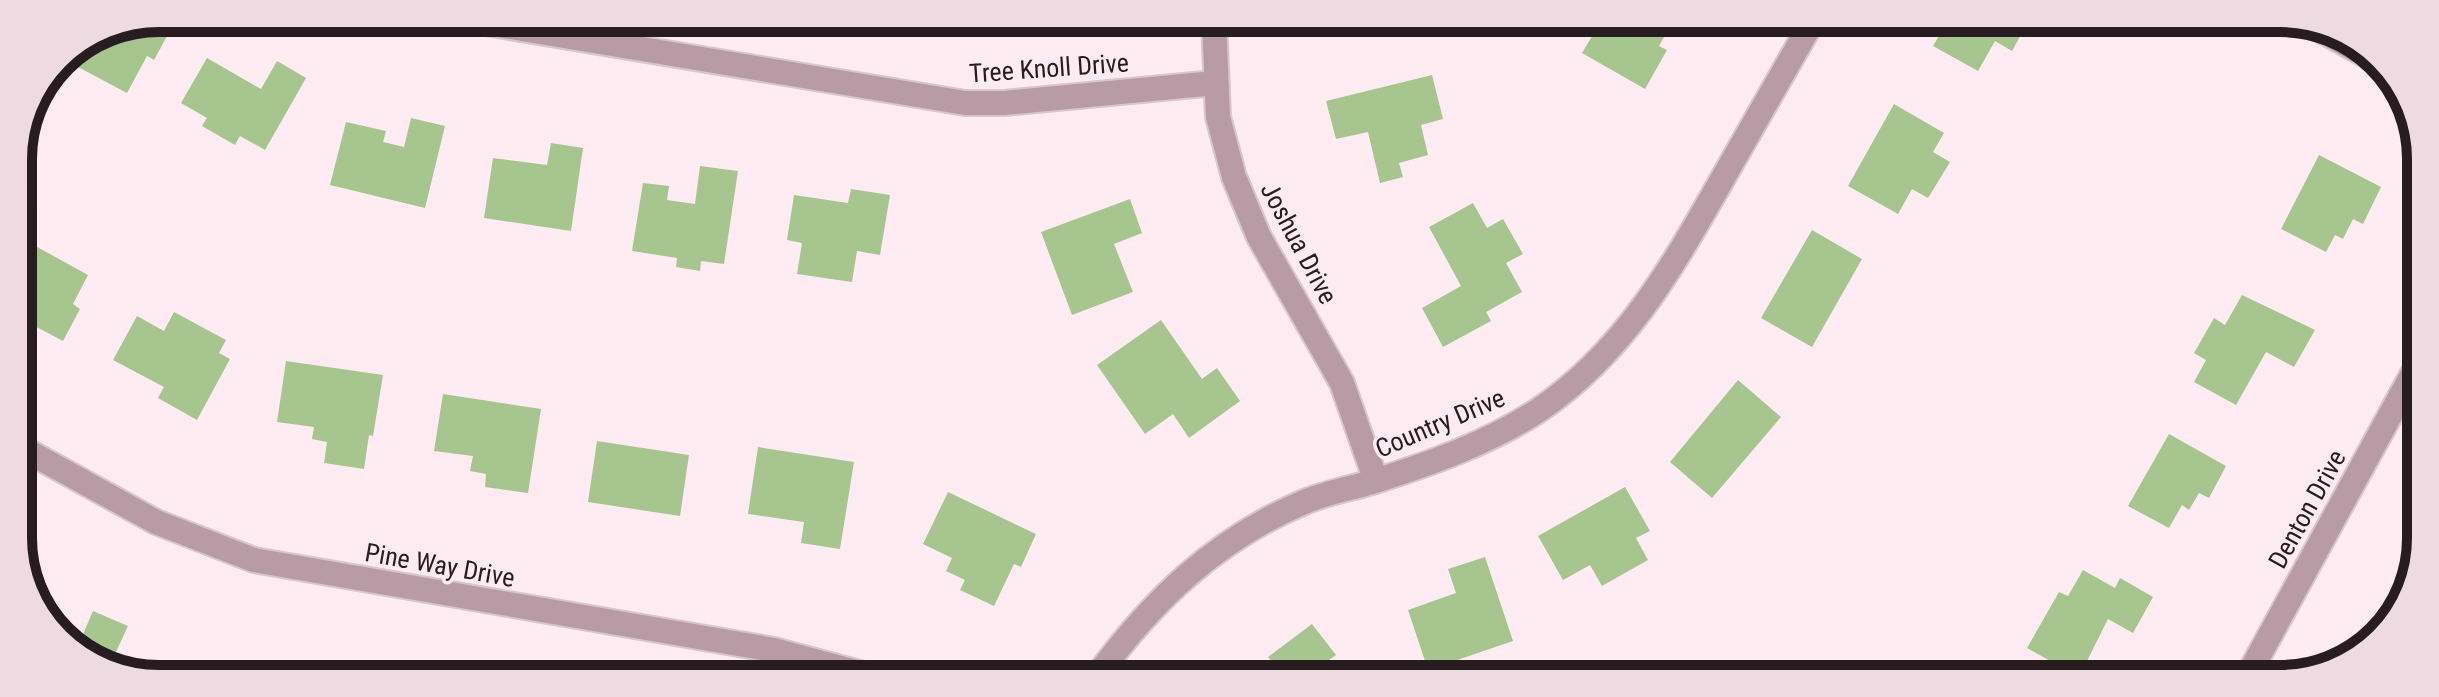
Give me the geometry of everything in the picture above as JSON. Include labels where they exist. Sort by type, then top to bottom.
[{"type":"street","name":"Tree Knoll Drive","points":[[540,32],[965,103],[1004,103],[1215,83]]},
{"type":"street","name":"Joshua Drive","points":[[1214,32],[1215,83],[1225,150],[1245,207],[1342,383],[1376,481]]},
{"type":"street","name":"Country Drive","points":[[1105,665],[1131,629],[1162,596],[1213,552],[1253,527],[1305,502],[1376,481],[1475,445],[1508,428],[1564,391],[1608,351],[1661,285],[1806,32]]},
{"type":"street","name":"Denton Drive","points":[[2254,665],[2407,384]]},
{"type":"street","name":"Pine Way Drive","points":[[32,454],[156,522],[254,560],[774,650],[830,665]]},
{"type":"building","points":[[169,32],[154,60],[147,56],[127,93],[74,65],[88,53],[110,42],[134,34]]},
{"type":"building","points":[[1594,32],[1667,32],[1659,46],[1667,50],[1645,89],[1582,53]]},
{"type":"building","points":[[1941,32],[2022,32],[2012,51],[1995,41],[1978,71],[1933,46]]},
{"type":"building","points":[[207,58],[261,89],[277,61],[306,78],[265,150],[240,136],[235,145],[202,126],[207,118],[181,103]]},
{"type":"building","points":[[1432,75],[1443,119],[1421,125],[1428,155],[1399,163],[1403,177],[1380,183],[1368,132],[1336,139],[1326,101]]},
{"type":"building","points":[[1894,104],[1944,133],[1933,152],[1950,162],[1928,198],[1912,189],[1898,214],[1848,186]]},
{"type":"building","points":[[411,118],[445,126],[425,208],[330,185],[346,122],[386,131],[383,142],[404,147]]},
{"type":"building","points":[[551,143],[583,148],[571,231],[484,218],[493,158],[547,165]]},
{"type":"building","points":[[2319,155],[2381,187],[2363,224],[2353,219],[2343,239],[2335,235],[2326,252],[2281,229]]},
{"type":"building","points":[[700,166],[738,171],[724,264],[701,261],[700,271],[676,267],[677,258],[632,251],[643,183],[669,186],[667,200],[695,204]]},
{"type":"building","points":[[851,189],[890,195],[880,255],[857,251],[852,282],[797,274],[802,243],[787,240],[794,195],[848,203]]},
{"type":"building","points":[[1130,199],[1142,233],[1114,244],[1133,292],[1072,315],[1041,232]]},
{"type":"building","points":[[1473,203],[1487,228],[1503,219],[1523,254],[1506,263],[1522,292],[1486,312],[1491,321],[1443,347],[1422,308],[1461,286],[1429,227]]},
{"type":"building","points":[[1812,230],[1862,259],[1812,347],[1761,318]]},
{"type":"building","points":[[32,244],[88,275],[73,304],[80,309],[63,341],[32,325]]},
{"type":"building","points":[[2242,295],[2315,330],[2294,367],[2266,352],[2236,405],[2194,382],[2206,360],[2194,353],[2214,318],[2225,325]]},
{"type":"building","points":[[174,312],[226,340],[219,353],[230,359],[197,420],[158,398],[164,387],[113,360],[137,316],[164,331]]},
{"type":"building","points":[[1161,320],[1202,379],[1217,368],[1240,401],[1189,438],[1173,414],[1145,434],[1097,365]]},
{"type":"building","points":[[286,361],[383,375],[364,469],[324,463],[327,442],[312,439],[314,427],[277,422]]},
{"type":"building","points":[[1738,380],[1781,417],[1712,498],[1670,462]]},
{"type":"building","points":[[443,394],[541,409],[528,493],[485,487],[486,474],[470,471],[473,456],[434,451]]},
{"type":"building","points":[[2169,434],[2226,466],[2209,498],[2199,493],[2189,510],[2182,505],[2169,528],[2128,506]]},
{"type":"building","points":[[597,441],[689,455],[680,516],[588,502]]},
{"type":"building","points":[[758,447],[854,462],[840,549],[801,543],[804,522],[748,514]]},
{"type":"building","points":[[1625,487],[1650,531],[1636,538],[1648,560],[1602,586],[1590,565],[1563,580],[1538,536]]},
{"type":"building","points":[[948,492],[1036,534],[1021,567],[1014,564],[994,606],[960,590],[965,580],[946,571],[952,558],[923,544]]},
{"type":"building","points":[[1485,557],[1513,641],[1443,665],[1426,665],[1408,610],[1456,593],[1448,569]]},
{"type":"building","points":[[2083,570],[2115,588],[2120,578],[2153,597],[2133,633],[2108,619],[2085,665],[2057,665],[2027,648],[2059,592],[2068,596]]},
{"type":"building","points":[[93,611],[128,626],[114,656],[81,638]]},
{"type":"building","points":[[1312,624],[1336,655],[1326,662],[1328,665],[1275,665],[1268,657]]},
{"type":"building","points":[[208,660],[229,665],[207,665]]}]
